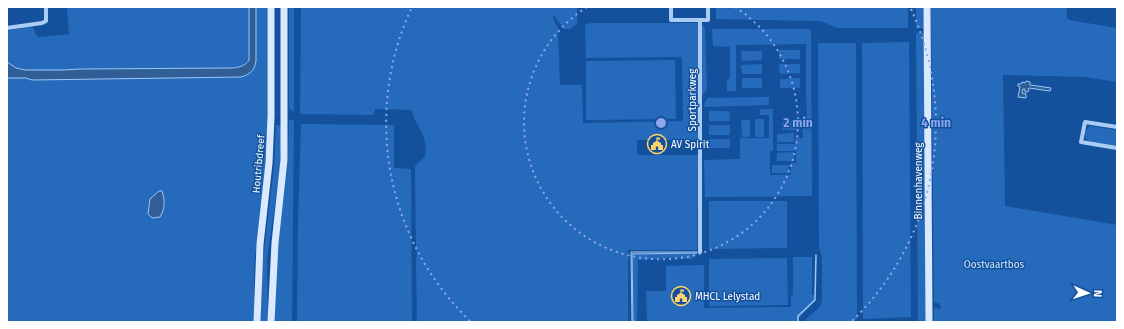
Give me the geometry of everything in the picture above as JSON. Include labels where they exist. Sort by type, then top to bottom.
[{"type":"main road","name":"Houtribdreef","points":[[257,322],[260,244],[269,163],[271,108],[271,7]]},
{"type":"main road","points":[[271,322],[275,243],[284,160],[284,7]]},
{"type":"main road","name":"Binnenhavenweg","points":[[927,7],[929,322]]},
{"type":"street","points":[[7,28],[42,23],[46,21],[46,7]]},
{"type":"street","points":[[671,7],[671,20],[700,21],[708,20],[708,7]]},
{"type":"street","name":"Sportparkweg","points":[[700,21],[700,252]]},
{"type":"street","points":[[1117,127],[1085,122],[1081,142],[1117,148]]},
{"type":"green space","points":[[67,7],[249,7],[249,60],[244,65],[233,68],[63,70],[25,70],[16,68],[7,62],[7,31],[31,27],[39,37],[69,34]]},
{"type":"green space","points":[[256,7],[267,7],[267,124],[265,170],[254,265],[254,322],[7,322],[7,78],[26,78],[32,80],[241,77],[251,72],[256,61]]},
{"type":"green space","points":[[289,7],[294,7],[294,112],[289,107]]},
{"type":"green space","points":[[301,7],[577,7],[577,24],[570,29],[564,29],[553,14],[553,19],[558,28],[560,85],[582,85],[583,123],[683,121],[682,57],[586,58],[585,25],[591,23],[702,24],[705,29],[707,89],[700,99],[698,140],[637,140],[637,155],[698,155],[697,250],[628,250],[628,322],[417,322],[415,166],[425,157],[424,137],[414,119],[412,110],[375,109],[374,115],[300,114]]},
{"type":"green space","points":[[716,7],[908,7],[908,28],[837,28],[821,21],[716,19]]},
{"type":"green space","points":[[916,7],[923,7],[924,28],[916,28]]},
{"type":"green space","name":"Oostvaartbos","points":[[931,7],[1067,7],[1067,15],[1069,20],[1117,28],[1117,82],[1085,77],[1003,75],[1005,206],[1117,225],[1117,322],[934,322],[934,308],[941,309],[940,304],[934,302]]},
{"type":"green space","points":[[712,29],[811,29],[812,196],[705,197],[704,160],[740,159],[740,138],[769,138],[769,115],[760,115],[760,109],[773,109],[773,151],[770,151],[770,175],[791,175],[791,163],[796,163],[796,151],[777,151],[777,144],[795,144],[795,138],[803,138],[802,117],[807,117],[806,44],[736,45],[736,91],[727,91],[727,79],[730,79],[730,47],[713,46]]},
{"type":"green space","points":[[916,33],[924,33],[927,322],[918,322]]},
{"type":"green space","points":[[909,42],[911,317],[863,319],[862,43]]},
{"type":"green space","points":[[818,43],[856,43],[857,319],[852,322],[806,322],[806,319],[820,307],[822,300],[822,257],[819,248]]},
{"type":"green space","points":[[779,50],[800,50],[800,59],[779,59]]},
{"type":"green space","points":[[741,51],[762,51],[762,60],[742,61]]},
{"type":"green space","points":[[675,60],[676,119],[586,120],[586,61]]},
{"type":"green space","points":[[762,64],[762,74],[742,74],[741,65]]},
{"type":"green space","points":[[779,64],[800,64],[800,73],[780,74]]},
{"type":"green space","points":[[742,78],[762,78],[762,88],[742,88]]},
{"type":"green space","points":[[800,78],[800,88],[780,88],[780,79]]},
{"type":"green space","points":[[769,97],[769,105],[704,107],[708,98]]},
{"type":"green space","points":[[709,111],[729,111],[730,121],[709,121]]},
{"type":"green space","points":[[755,119],[764,119],[764,137],[755,137]]},
{"type":"green space","points":[[289,120],[294,120],[292,322],[275,322],[276,254],[288,160]]},
{"type":"green space","points":[[741,120],[750,120],[750,137],[742,137]]},
{"type":"green space","points":[[799,121],[799,130],[782,130],[782,122]]},
{"type":"green space","points":[[301,124],[394,125],[394,168],[411,169],[412,322],[297,322]]},
{"type":"green space","points":[[276,125],[282,125],[280,169],[267,259],[268,322],[261,322],[262,269],[274,166]]},
{"type":"green space","points":[[709,125],[730,125],[730,135],[709,135]]},
{"type":"green space","points":[[1091,126],[1117,130],[1117,146],[1088,141],[1085,137],[1085,133]]},
{"type":"green space","points":[[794,133],[794,142],[777,142],[777,134]]},
{"type":"green space","points":[[709,139],[730,139],[730,148],[709,148]]},
{"type":"green space","points":[[794,152],[794,161],[777,161],[777,153]]},
{"type":"green space","points":[[772,165],[789,165],[789,173],[772,173]]},
{"type":"green space","points":[[709,201],[787,201],[787,248],[709,249]]},
{"type":"green space","points":[[697,253],[695,257],[691,259],[671,258],[638,260],[637,322],[633,322],[632,254]]},
{"type":"green space","points":[[793,257],[812,257],[812,295],[815,295],[815,301],[799,318],[799,322],[647,322],[646,291],[666,291],[666,266],[704,265],[704,308],[791,307],[791,296],[793,295]]},
{"type":"green space","points":[[787,258],[788,305],[709,306],[709,259]]},
{"type":"shaded area","points":[[249,7],[256,7],[256,61],[251,72],[241,77],[32,80],[26,78],[7,78],[7,62],[16,68],[25,70],[240,67],[246,64],[249,60]]},
{"type":"shaded area","points":[[1026,81],[1030,82],[1030,85],[1051,88],[1050,91],[1029,88],[1028,92],[1025,92],[1025,89],[1023,89],[1022,93],[1026,94],[1026,98],[1018,97],[1020,87],[1018,84],[1021,84],[1022,82],[1025,83]]},
{"type":"shaded area","points":[[159,191],[162,191],[164,198],[163,211],[160,217],[152,218],[148,214],[150,199]]},
{"type":"shaded area","points":[[631,252],[697,252],[632,254],[633,322],[632,322]]},
{"type":"waterway","points":[[798,322],[798,316],[815,300],[816,255]]},
{"type":"place","name":"AV Spirit","points":[[657,144]]},
{"type":"place","name":"MHCL Lelystad","points":[[681,296]]}]
